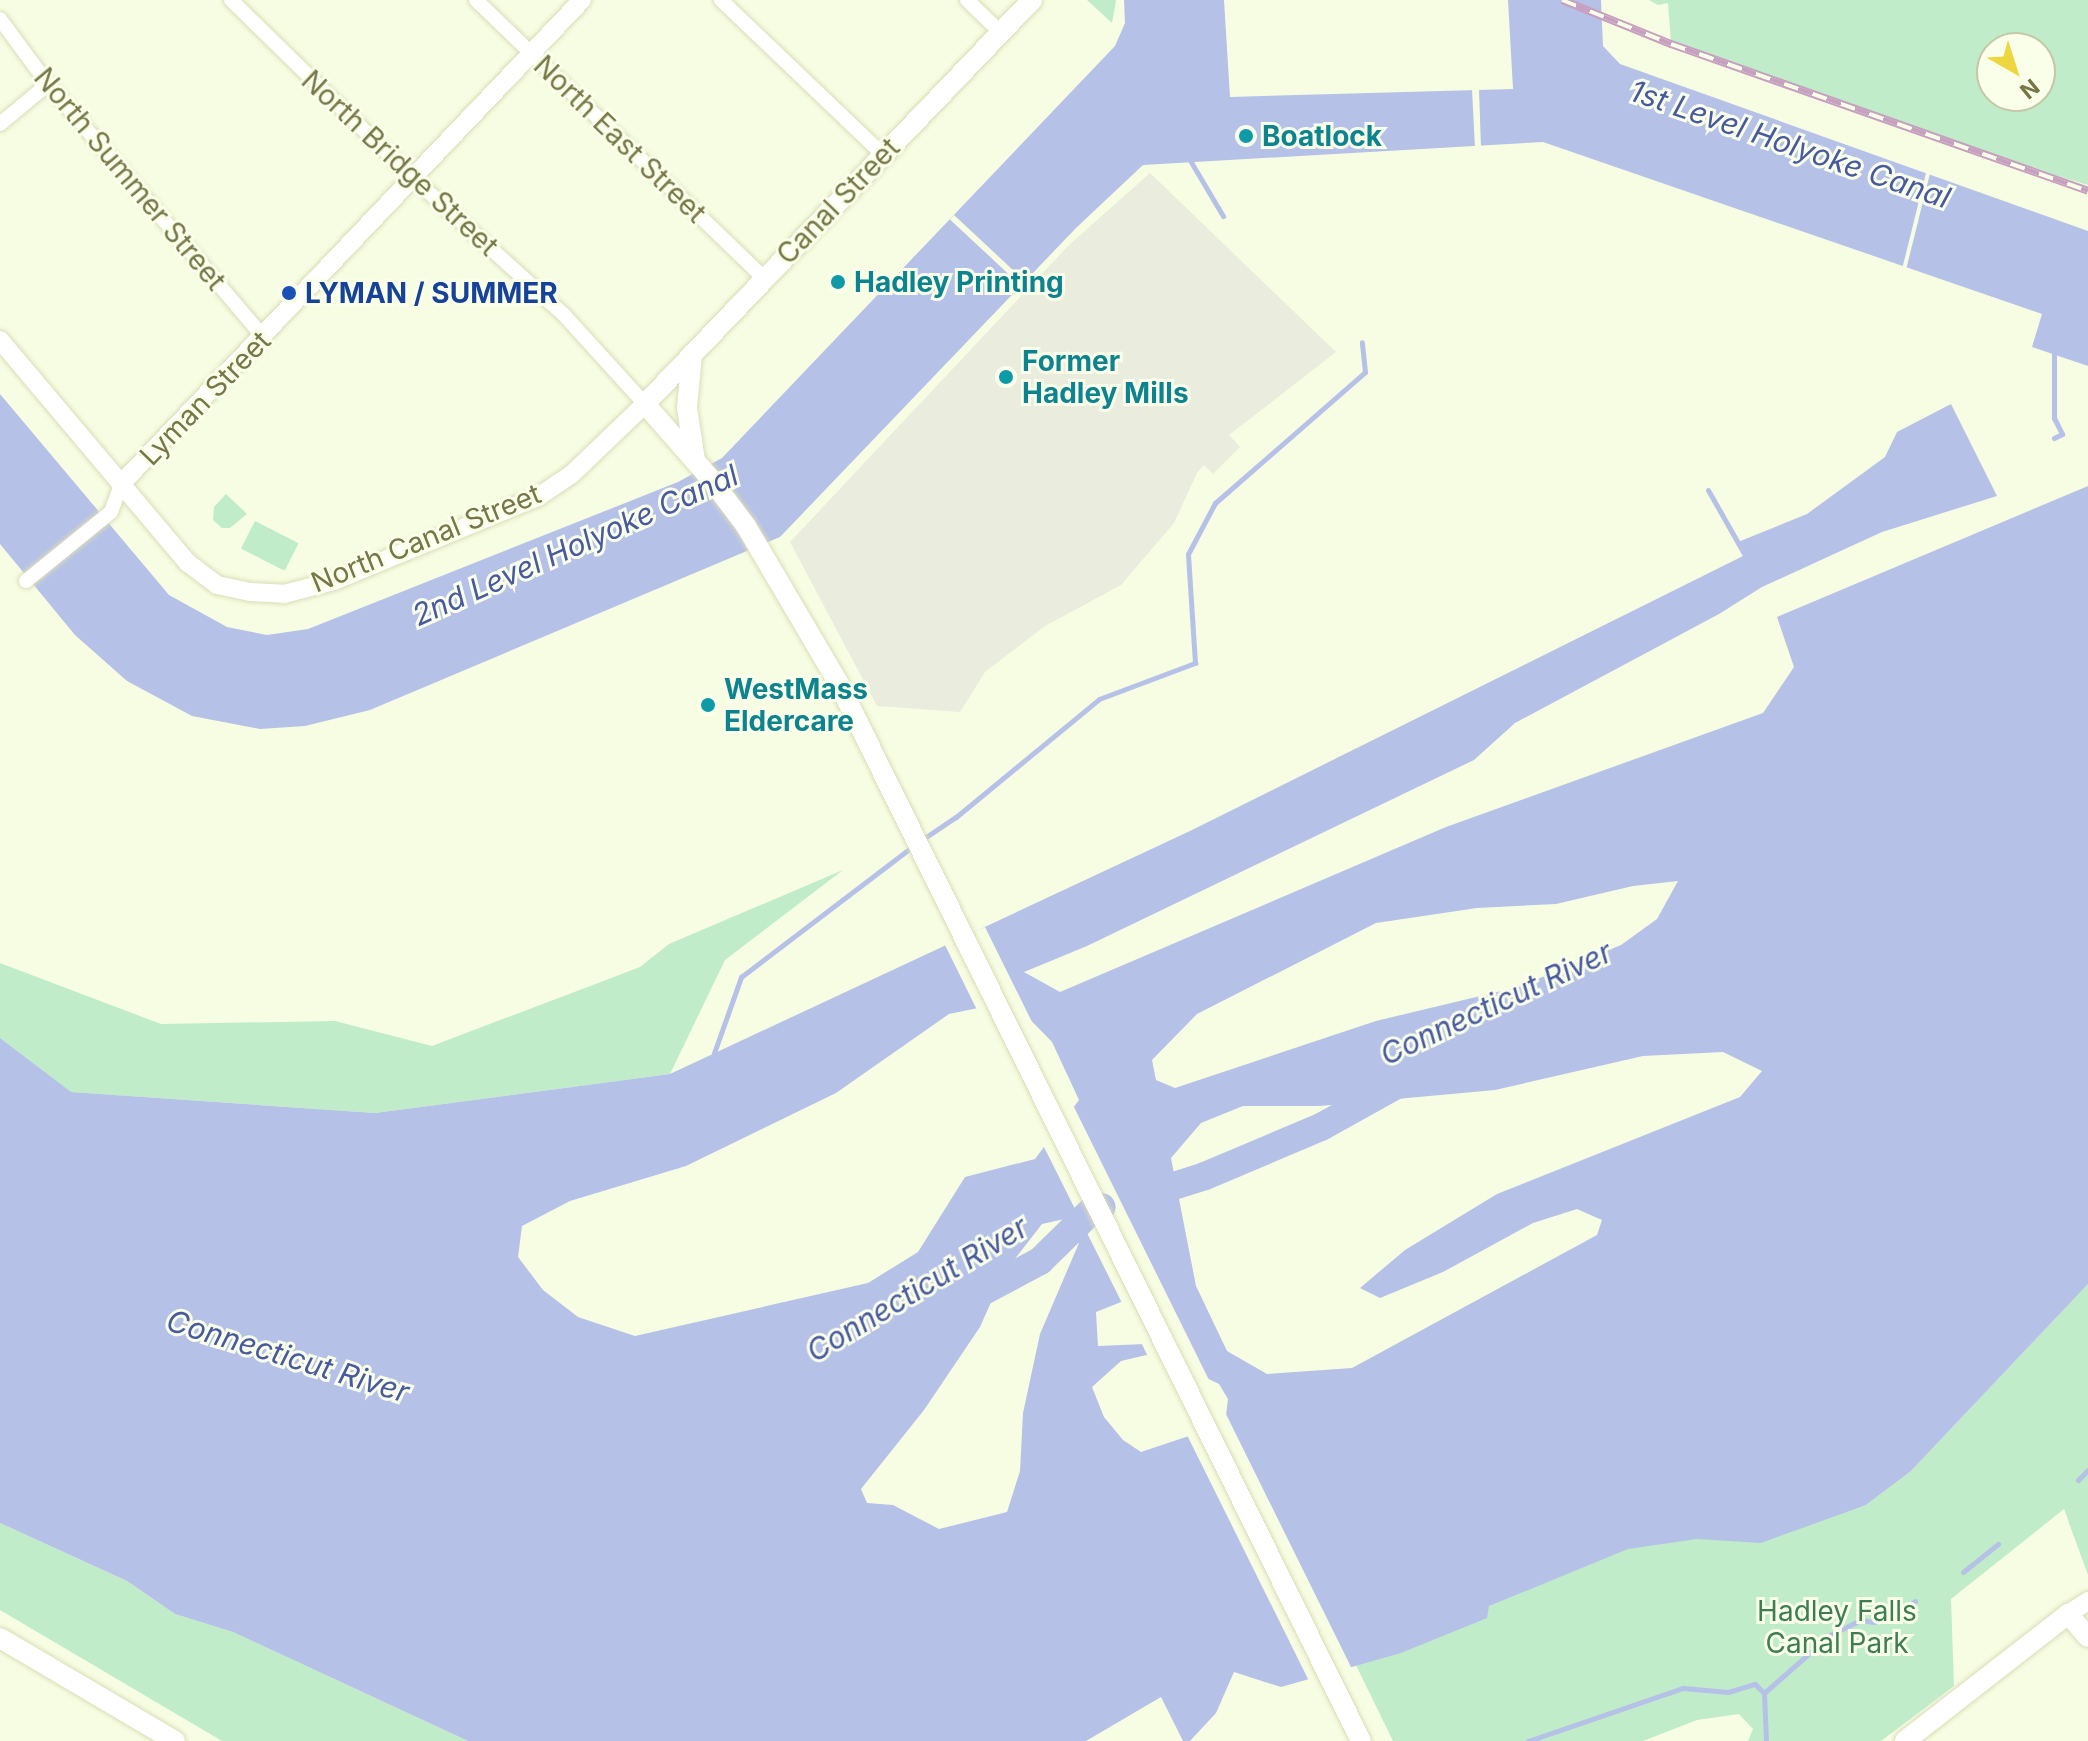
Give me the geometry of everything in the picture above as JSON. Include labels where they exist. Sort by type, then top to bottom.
[{"type":"main road","name":"Canal Street","points":[[645,404],[1032,0]]},
{"type":"main road","points":[[692,354],[687,408],[696,461]]},
{"type":"main road","name":"North Bridge Street","points":[[645,404],[696,461],[746,526],[838,682],[1361,1741]]},
{"type":"main road","points":[[1905,1741],[2068,1614],[2088,1637]]},
{"type":"main road","points":[[0,1638],[151,1735],[175,1741]]},
{"type":"street","name":"North Bridge Street","points":[[231,0],[413,178],[564,315],[645,404]]},
{"type":"street","name":"North East Street","points":[[476,0],[764,278]]},
{"type":"street","name":"Lyman Street","points":[[26,581],[111,512],[121,484],[582,0]]},
{"type":"street","points":[[721,0],[883,155]]},
{"type":"street","points":[[967,0],[1001,33]]},
{"type":"street","name":"North Summer Street","points":[[0,19],[48,84],[263,337]]},
{"type":"street","points":[[0,124],[48,84]]},
{"type":"street","name":"North Canal Street","points":[[0,340],[188,563],[217,585],[284,594],[334,581],[538,497],[572,474],[645,404]]},
{"type":"street","points":[[2068,1614],[2088,1601]]},
{"type":"shaded area","points":[[1150,173],[1336,352],[1229,435],[1240,447],[1213,474],[1204,465],[1197,473],[1174,523],[1121,585],[1045,626],[985,672],[960,712],[877,706],[790,542],[1069,245]]},
{"type":"green space","points":[[1087,0],[1116,0],[1112,23]]},
{"type":"green space","points":[[1649,0],[2088,0],[2088,185],[1975,151],[1671,43],[1668,3],[1658,5]]},
{"type":"green space","points":[[226,494],[247,514],[230,528],[222,528],[213,520],[214,507]]},
{"type":"green space","points":[[255,521],[299,543],[285,571],[241,549]]},
{"type":"green space","points":[[843,870],[725,960],[670,1074],[375,1113],[70,1092],[0,1038],[0,963],[161,1024],[335,1021],[432,1046],[640,967],[669,944]]},
{"type":"green space","name":"Hadley Falls Canal Park","points":[[2088,1284],[2088,1575],[2064,1509],[1951,1599],[1954,1686],[1881,1741],[1748,1741],[1753,1729],[1739,1714],[1697,1720],[1643,1741],[1393,1741],[1333,1618],[1435,1572],[1866,1505],[1911,1471]]},
{"type":"green space","points":[[0,1523],[127,1581],[175,1614],[233,1632],[468,1741],[222,1741],[0,1610]]},
{"type":"water","points":[[1124,0],[1224,0],[1230,97],[1513,89],[1508,0],[1601,0],[1603,46],[1620,64],[2088,231],[2088,366],[2032,347],[2042,314],[1543,142],[1143,165],[1076,228],[780,537],[370,710],[305,726],[260,729],[192,716],[127,681],[75,635],[0,544],[0,394],[169,595],[227,627],[267,635],[308,629],[678,482],[722,458],[1115,46],[1125,23]]},
{"type":"water","points":[[1951,404],[1997,496],[1882,532],[1762,587],[1719,614],[1515,723],[1474,760],[1087,946],[1024,972],[1060,992],[1446,827],[1763,713],[1794,667],[1777,617],[2088,486],[2088,1284],[1911,1471],[1866,1505],[1761,1543],[1697,1539],[1628,1549],[1489,1606],[1487,1618],[1401,1653],[1281,1687],[1234,1672],[1216,1713],[1190,1741],[1183,1741],[1161,1697],[1086,1741],[468,1741],[233,1632],[175,1614],[127,1581],[0,1523],[0,1038],[71,1092],[375,1113],[670,1074],[1190,831],[1745,555],[1738,542],[1807,514],[1885,457],[1897,432]],"holes":[[[1678,881],[1657,919],[1621,945],[1518,987],[1376,1021],[1175,1088],[1156,1080],[1152,1060],[1197,1014],[1376,923],[1477,908],[1556,904],[1633,886]],[[1012,1001],[1052,1042],[1079,1100],[1035,1159],[965,1177],[918,1252],[868,1283],[635,1336],[578,1317],[543,1290],[518,1257],[522,1226],[570,1201],[686,1166],[836,1093],[949,1014]],[[1723,1052],[1762,1071],[1740,1097],[1497,1194],[1405,1250],[1360,1288],[1380,1298],[1443,1272],[1533,1223],[1577,1209],[1602,1220],[1597,1235],[1352,1368],[1267,1374],[1227,1351],[1196,1286],[1171,1158],[1201,1123],[1243,1106],[1320,1106],[1495,1090],[1643,1056]],[[1069,1218],[1079,1243],[1040,1334],[1023,1413],[1020,1471],[1007,1512],[939,1529],[893,1505],[867,1503],[861,1489],[924,1410],[980,1327],[1004,1273],[1042,1224]],[[1156,1288],[1173,1321],[1145,1344],[1098,1346],[1096,1312]],[[1155,1353],[1219,1384],[1228,1399],[1225,1424],[1141,1452],[1123,1440],[1104,1417],[1092,1387],[1121,1361]]]},
{"type":"pier","points":[[1472,89],[1479,89],[1481,148],[1475,148]]},
{"type":"pier","points":[[1927,169],[1931,170],[1906,270],[1902,269]]},
{"type":"pier","points":[[954,215],[1029,285],[1025,289],[950,219]]},
{"type":"pier","points":[[985,927],[1037,1032],[1011,1005],[978,1012],[945,945]]},
{"type":"pier","points":[[1072,1103],[1211,1384],[1155,1357],[1149,1359],[1140,1340],[1168,1320],[1154,1293],[1123,1305],[1042,1143]]},
{"type":"pier","points":[[1223,1408],[1353,1671],[1310,1683],[1186,1433],[1221,1422]]},
{"type":"waterway","points":[[1191,162],[1223,216]]},
{"type":"waterway","points":[[923,839],[956,817],[1099,699],[1195,663],[1188,554],[1215,503],[1365,372],[1362,342]]},
{"type":"waterway","points":[[2054,354],[2054,418],[2062,434],[2054,438]]},
{"type":"waterway","points":[[1708,490],[1745,555]]},
{"type":"waterway","points":[[714,1053],[741,977],[914,845]]},
{"type":"waterway","name":"Connecticut River","points":[[1142,1196],[1205,1176],[1321,1127],[1400,1083]]},
{"type":"waterway","name":"Connecticut River","points":[[967,1300],[1040,1261],[1092,1210],[1102,1207]]},
{"type":"waterway","points":[[2078,1480],[2088,1470]]},
{"type":"waterway","points":[[1963,1572],[1998,1544]]},
{"type":"waterway","points":[[1764,1693],[1830,1635],[1861,1620],[1874,1622],[1893,1615],[1915,1601]]},
{"type":"waterway","points":[[1528,1741],[1683,1688],[1728,1692],[1755,1684],[1764,1693],[1766,1741]]},
{"type":"railway","points":[[1562,0],[1671,44],[2088,191]]},
{"type":"place","name":"Boatlock","points":[[1246,136]]},
{"type":"place","name":"Hadley Printing","points":[[838,282]]},
{"type":"place","name":"LYMAN / SUMMER","points":[[289,293]]},
{"type":"place","name":"Former Hadley Mills","points":[[1006,377]]},
{"type":"place","name":"WestMass Eldercare","points":[[708,705]]},
{"type":"water label","name":"1st Level Holyoke Canal","points":[[1790,144]]},
{"type":"water label","name":"2nd Level Holyoke Canal","points":[[575,545]]}]
